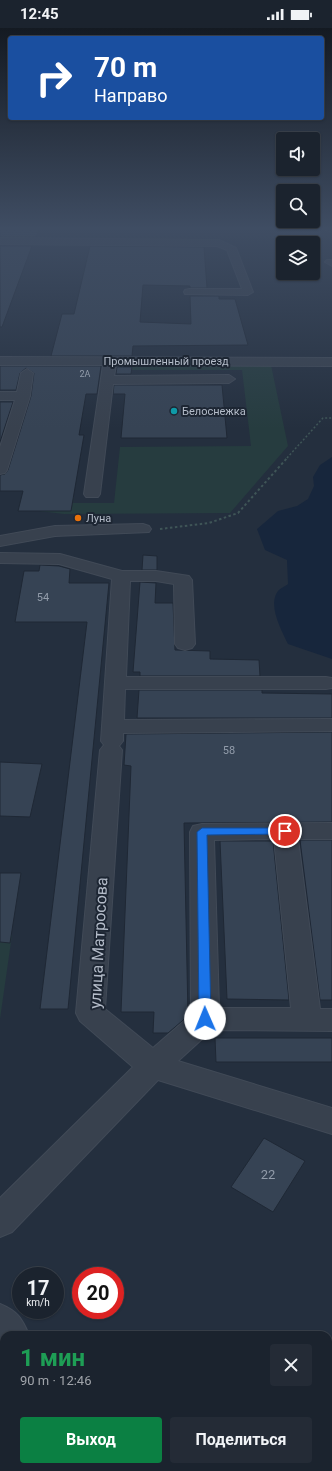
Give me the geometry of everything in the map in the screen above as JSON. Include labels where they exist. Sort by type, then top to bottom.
[{"type":"street","name":"Промышленный проезд","points":[[0,361],[332,362]]},
{"type":"street","points":[[92,494],[110,361]]},
{"type":"street","points":[[0,470],[23,396],[28,373]]},
{"type":"street","points":[[107,380],[229,380]]},
{"type":"street","points":[[0,396],[23,396]]},
{"type":"street","points":[[0,541],[55,530],[143,530]]},
{"type":"street","points":[[0,558],[60,558],[121,576],[156,576],[183,580],[185,644]]},
{"type":"street","name":"улица Матросова","points":[[121,576],[116,683],[90,1014],[153,1066],[332,1121]]},
{"type":"street","points":[[116,683],[326,683]]},
{"type":"street","points":[[112,739],[332,725]]},
{"type":"street","points":[[0,1221],[153,1066],[205,1019],[320,1019],[285,831]]},
{"type":"street","points":[[205,1019],[202,832],[332,831]]},
{"type":"street","points":[[0,1322],[8,1331]]},
{"type":"path","points":[[143,530],[201,526],[220,521],[238,513],[322,418],[332,418]]},
{"type":"green space","points":[[132,365],[271,365],[288,446],[230,513],[64,514],[39,511],[43,497],[74,497],[73,503],[114,503],[120,447],[251,446],[242,370],[131,370]]},
{"type":"green space","points":[[0,935],[12,935],[0,1019]]},
{"type":"water","points":[[332,457],[332,659],[288,644],[279,625],[274,603],[278,591],[288,584],[287,560],[265,550],[257,529],[278,511],[297,506],[308,499],[314,486],[313,477],[320,465]]},
{"type":"building","points":[[0,294],[14,294],[2,327],[0,327]]},
{"type":"building","points":[[79,294],[142,294],[140,322],[191,324],[190,296],[219,296],[219,299],[235,299],[248,345],[133,346],[132,356],[51,356],[62,314],[74,314]]},
{"type":"building","points":[[0,366],[101,366],[97,394],[86,394],[79,435],[84,435],[71,511],[18,511],[23,491],[0,491],[0,475],[5,474],[8,470],[31,396],[34,373],[26,368],[20,373],[16,390],[0,390]]},
{"type":"building","points":[[117,367],[132,367],[131,374],[116,374]]},
{"type":"building","name":"Белоснежка","points":[[114,385],[222,385],[227,438],[121,438],[125,394],[113,394]]},
{"type":"building","points":[[0,402],[13,402],[0,442]]},
{"type":"building","points":[[143,555],[157,556],[157,570],[142,570]]},
{"type":"building","points":[[40,565],[59,566],[70,569],[69,583],[109,583],[68,1009],[40,1009],[87,622],[15,622],[24,571],[39,571]]},
{"type":"building","points":[[140,582],[156,583],[155,603],[173,603],[175,650],[210,651],[210,659],[259,660],[260,676],[140,676],[140,672],[133,672]]},
{"type":"building","points":[[139,690],[262,690],[262,693],[332,694],[332,718],[137,718]]},
{"type":"building","points":[[332,732],[332,822],[184,823],[188,1016],[168,1033],[153,1033],[154,1012],[121,1012],[131,766],[124,765],[126,734]]},
{"type":"building","points":[[0,762],[42,764],[30,817],[0,816]]},
{"type":"building","points":[[300,840],[332,840],[332,1000],[320,1000]]},
{"type":"building","points":[[220,841],[273,841],[289,1000],[227,999]]},
{"type":"building","points":[[0,873],[21,873],[10,943],[0,942]]},
{"type":"building","points":[[215,1038],[332,1038],[332,1062],[216,1062]]},
{"type":"building","points":[[264,1138],[305,1161],[273,1212],[231,1187]]},
{"type":"place","name":"Белоснежка","points":[[174,411]]},
{"type":"place","name":"Луна","points":[[78,518]]},
{"type":"route","points":[[205,1019],[202,832],[285,831]]}]
